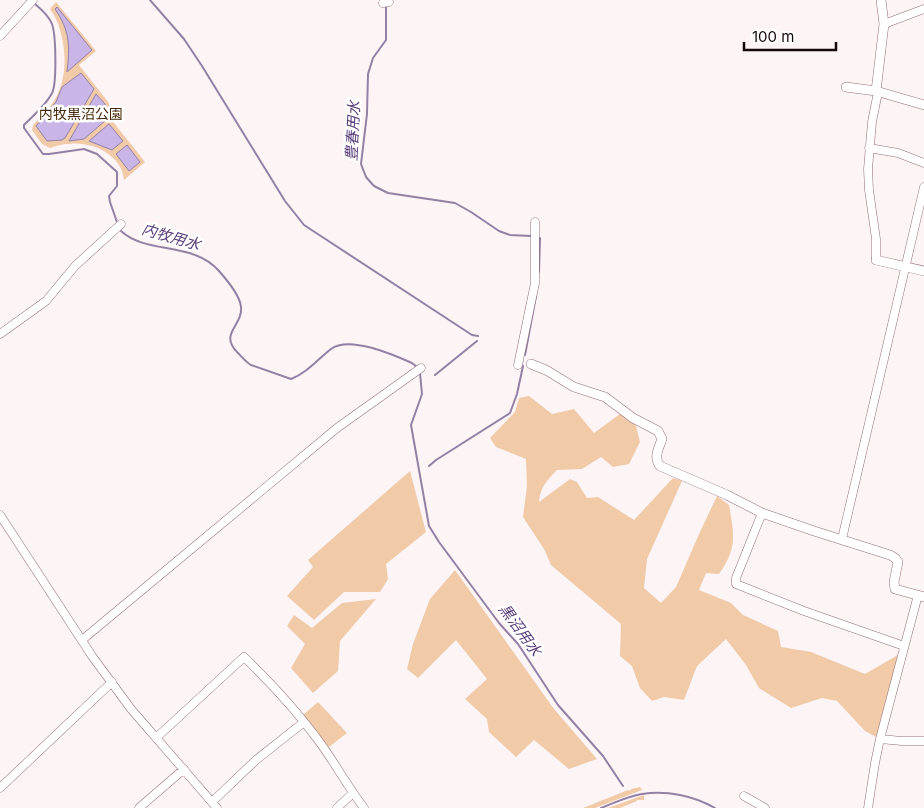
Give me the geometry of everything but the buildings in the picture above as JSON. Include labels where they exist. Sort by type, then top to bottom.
[{"type":"street","points":[[0,36],[33,0]]},
{"type":"street","points":[[881,0],[884,24],[869,148],[869,190],[876,240],[876,260],[924,271]]},
{"type":"street","points":[[884,24],[924,9]]},
{"type":"street","points":[[846,87],[877,91],[924,105]]},
{"type":"street","points":[[869,148],[898,153],[924,163]]},
{"type":"street","points":[[842,539],[924,187]]},
{"type":"street","points":[[535,222],[534,283],[519,362],[546,370],[574,387],[605,397],[633,418],[658,431],[662,438],[656,455],[656,461],[660,466],[727,494],[762,512],[896,558],[898,562],[894,582],[895,589],[921,596],[904,646],[880,738],[868,808]]},
{"type":"street","points":[[0,334],[46,301],[75,266],[121,224]]},
{"type":"street","points":[[82,640],[337,428],[421,368]]},
{"type":"street","points":[[762,512],[736,578],[736,584],[804,611],[904,646]]},
{"type":"street","points":[[0,515],[82,640],[131,709],[215,805],[256,760],[304,722]]},
{"type":"street","points":[[156,738],[244,657],[284,698],[304,722],[364,808]]},
{"type":"street","points":[[0,788],[112,682]]},
{"type":"street","points":[[880,738],[902,742],[924,742]]},
{"type":"street","points":[[139,808],[184,769]]},
{"type":"street","points":[[337,808],[353,793]]},
{"type":"street","points":[[744,796],[765,808]]},
{"type":"green space","name":"内牧黒沼公園","points":[[56,2],[96,51],[79,65],[109,103],[110,118],[145,162],[124,180],[118,163],[96,147],[64,144],[50,148],[42,144],[32,130],[33,125],[54,101],[62,82],[65,60],[64,49],[59,27],[50,9]]},
{"type":"green space","points":[[529,396],[552,414],[574,409],[594,433],[624,411],[636,426],[640,442],[629,464],[613,467],[601,457],[582,469],[557,470],[545,484],[539,502],[570,479],[577,482],[587,498],[598,497],[634,520],[673,478],[682,481],[647,559],[644,588],[661,603],[676,587],[717,496],[729,505],[733,533],[732,548],[719,574],[706,573],[699,590],[731,603],[743,615],[778,631],[781,647],[811,652],[865,674],[903,652],[880,739],[865,731],[837,701],[822,698],[791,708],[759,688],[746,665],[726,639],[697,666],[684,700],[664,697],[652,701],[640,688],[632,666],[620,656],[621,624],[551,565],[544,549],[523,517],[527,486],[526,459],[496,447],[490,438],[515,412],[519,398]]},
{"type":"green space","points":[[410,471],[426,532],[386,564],[388,579],[380,592],[344,592],[314,620],[287,596],[313,567],[308,560]]},
{"type":"green space","points":[[455,570],[554,709],[597,759],[569,769],[534,740],[516,757],[489,732],[487,719],[465,699],[487,679],[456,640],[418,678],[407,669],[413,644],[430,599]]},
{"type":"green space","points":[[376,599],[340,641],[338,671],[313,693],[291,668],[305,644],[287,626],[294,615],[312,628],[342,603]]},
{"type":"green space","points":[[318,702],[347,733],[329,747],[303,715]]},
{"type":"green space","points":[[640,787],[642,790],[595,808],[583,808],[628,790]]},
{"type":"green space","points":[[644,795],[644,800],[637,800],[620,808],[608,808]]},
{"type":"shaded area","points":[[57,7],[92,50],[67,72],[68,39],[64,24],[55,9]]},
{"type":"shaded area","points":[[81,73],[94,89],[65,138],[47,141],[36,126],[56,102],[62,87]]},
{"type":"shaded area","points":[[96,94],[105,104],[106,120],[84,139],[69,141]]},
{"type":"shaded area","points":[[109,124],[123,141],[112,150],[89,141]]},
{"type":"shaded area","points":[[127,145],[140,162],[129,171],[116,154]]},
{"type":"waterway","points":[[150,0],[184,39],[285,201],[304,225],[472,335],[478,336]]},
{"type":"waterway","name":"内牧用水","points":[[35,4],[47,15],[52,24],[55,48],[55,80],[52,93],[24,125],[24,128],[43,154],[84,149],[97,154],[117,172],[117,186],[109,196],[117,222]]},
{"type":"waterway","name":"豊春用水","points":[[386,5],[386,40],[373,58],[368,74],[367,114],[361,164],[366,177],[374,186],[388,193],[455,203],[499,231],[510,235],[531,236]]},
{"type":"waterway","name":"内牧用水","points":[[121,231],[144,243],[196,255],[219,271],[236,293],[241,307],[241,314],[233,329],[230,340],[242,358],[251,365],[291,379],[307,370],[331,349],[339,345],[349,344],[383,351],[417,367]]},
{"type":"waterway","name":"豊春用水","points":[[539,272],[540,238]]},
{"type":"waterway","name":"豊春用水","points":[[525,355],[536,296]]},
{"type":"waterway","points":[[435,375],[477,341]]},
{"type":"waterway","name":"豊春用水","points":[[429,466],[510,413],[517,394],[523,366]]},
{"type":"waterway","name":"黒沼用水","points":[[420,373],[422,394],[411,425],[429,526],[499,623],[518,644],[558,705],[603,756],[623,786]]},
{"type":"waterway","points":[[601,808],[637,795],[651,793],[689,797],[715,808]]}]
